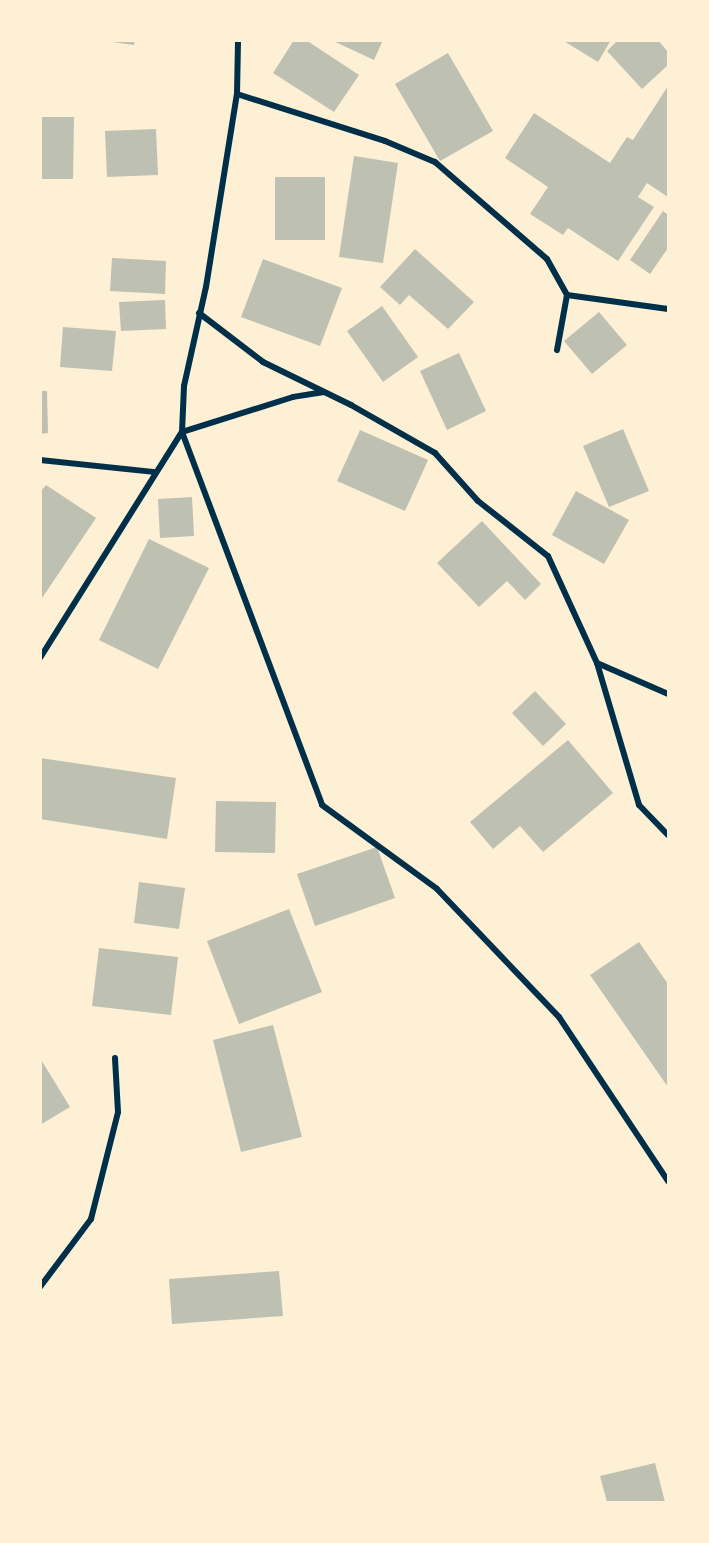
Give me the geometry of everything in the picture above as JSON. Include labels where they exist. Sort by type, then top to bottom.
[{"type":"street","points":[[238,40],[237,94],[184,386],[182,432],[322,805],[437,889],[559,1017],[669,1181]]},
{"type":"street","points":[[237,94],[385,141],[435,162],[547,259],[567,295],[557,350]]},
{"type":"street","points":[[567,295],[669,309]]},
{"type":"street","points":[[199,313],[263,362],[324,392],[435,453],[478,501],[548,556],[597,663],[639,805],[669,836]]},
{"type":"street","points":[[40,658],[182,432],[282,400],[324,392]]},
{"type":"street","points":[[40,460],[155,472]]},
{"type":"street","points":[[597,663],[669,694]]},
{"type":"street","points":[[40,1287],[91,1219],[118,1112],[115,1058]]},
{"type":"building","points":[[98,40],[135,40],[134,45]]},
{"type":"building","points":[[294,40],[306,40],[359,75],[334,112],[273,73]]},
{"type":"building","points":[[331,40],[383,40],[374,60]]},
{"type":"building","points":[[562,40],[611,40],[598,62]]},
{"type":"building","points":[[618,40],[658,40],[668,52],[668,65],[642,89],[607,51]]},
{"type":"building","points":[[448,53],[493,131],[440,161],[395,84]]},
{"type":"building","points":[[668,86],[668,197],[647,183],[638,197],[654,207],[618,261],[568,228],[563,235],[530,214],[548,187],[505,158],[534,113],[610,163],[627,137],[633,140]]},
{"type":"building","points":[[40,117],[74,117],[73,179],[40,179]]},
{"type":"building","points":[[156,129],[158,175],[107,177],[105,131]]},
{"type":"building","points":[[354,156],[398,163],[383,263],[339,257]]},
{"type":"building","points":[[275,177],[325,177],[325,240],[275,240]]},
{"type":"building","points":[[663,211],[668,215],[668,248],[650,274],[630,260]]},
{"type":"building","points":[[415,249],[474,302],[448,329],[409,295],[400,305],[380,287]]},
{"type":"building","points":[[112,258],[166,261],[165,294],[110,291]]},
{"type":"building","points":[[263,259],[342,288],[320,346],[241,317]]},
{"type":"building","points":[[165,300],[166,329],[121,331],[119,302]]},
{"type":"building","points":[[382,306],[418,357],[383,382],[347,331]]},
{"type":"building","points":[[599,312],[627,345],[592,374],[564,341]]},
{"type":"building","points":[[63,327],[116,331],[112,371],[60,367]]},
{"type":"building","points":[[459,353],[486,411],[447,430],[420,371]]},
{"type":"building","points":[[40,391],[47,391],[48,433],[40,434]]},
{"type":"building","points":[[623,429],[649,491],[609,507],[583,446]]},
{"type":"building","points":[[360,430],[428,460],[405,511],[337,481]]},
{"type":"building","points":[[46,485],[96,518],[40,601],[40,492]]},
{"type":"building","points":[[576,491],[629,520],[604,564],[552,535]]},
{"type":"building","points":[[192,497],[194,536],[160,538],[158,499]]},
{"type":"building","points":[[482,521],[541,584],[525,600],[507,581],[479,607],[437,563]]},
{"type":"building","points":[[149,539],[209,568],[158,669],[99,640]]},
{"type":"building","points":[[535,691],[566,724],[543,746],[512,713]]},
{"type":"building","points":[[568,740],[613,793],[543,852],[520,826],[493,849],[470,822]]},
{"type":"building","points":[[40,758],[176,778],[167,839],[40,819]]},
{"type":"building","points":[[216,801],[276,802],[275,853],[215,852]]},
{"type":"building","points":[[377,847],[395,898],[315,926],[297,874]]},
{"type":"building","points":[[139,882],[185,888],[179,929],[134,923]]},
{"type":"building","points":[[289,909],[322,992],[239,1024],[207,941]]},
{"type":"building","points":[[639,942],[668,984],[668,1087],[590,975]]},
{"type":"building","points":[[99,948],[178,957],[171,1015],[92,1006]]},
{"type":"building","points":[[273,1025],[302,1137],[241,1152],[213,1040]]},
{"type":"building","points":[[40,1058],[70,1107],[40,1125]]},
{"type":"building","points":[[279,1271],[283,1316],[172,1324],[169,1279]]},
{"type":"building","points":[[655,1463],[665,1502],[607,1502],[600,1476]]}]
